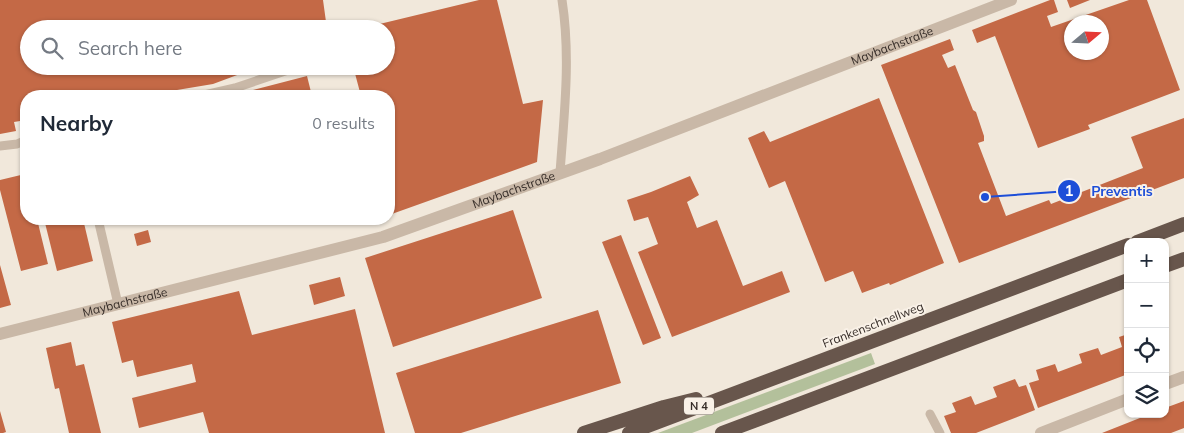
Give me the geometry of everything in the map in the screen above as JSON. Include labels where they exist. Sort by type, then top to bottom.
[{"type":"highway","points":[[1147,238],[1184,224]]},
{"type":"highway","name":"Frankenschnellweg","points":[[629,433],[1124,246]]},
{"type":"highway","points":[[1169,265],[1184,259]]},
{"type":"highway","points":[[722,433],[1124,282]]},
{"type":"highway","points":[[584,433],[664,407],[770,379]]},
{"type":"highway","points":[[738,433],[796,405]]},
{"type":"street","name":"Maybachstraße","points":[[0,334],[382,237],[560,173],[1011,0]]},
{"type":"street","points":[[1169,383],[1184,377]]},
{"type":"street","points":[[1041,433],[1124,401]]},
{"type":"lane","points":[[560,173],[565,110],[566,58],[566,27],[562,0]]},
{"type":"lane","points":[[226,90],[273,75]]},
{"type":"lane","points":[[0,146],[20,143]]},
{"type":"lane","points":[[99,225],[118,304]]},
{"type":"lane","points":[[930,414],[940,433]]},
{"type":"green space","points":[[871,353],[875,364],[692,433],[658,433]]},
{"type":"building","points":[[0,0],[323,0],[326,20],[20,20],[20,75],[237,75],[213,84],[177,90],[20,90],[20,121],[14,122],[16,131],[0,134]]},
{"type":"building","points":[[479,0],[497,0],[523,104],[543,100],[537,162],[395,213],[395,90],[359,90],[355,75],[395,75],[395,20]]},
{"type":"building","points":[[1054,0],[1058,12],[1047,16],[1051,27],[1064,22],[1064,60],[1109,60],[1109,15],[1086,15],[1129,0],[1147,0],[1180,90],[1088,125],[1090,129],[1038,148],[995,36],[977,43],[972,30]]},
{"type":"building","points":[[1067,0],[1090,0],[1070,8]]},
{"type":"building","points":[[950,39],[954,50],[942,55],[948,68],[955,65],[973,110],[976,112],[984,136],[984,141],[978,143],[1006,216],[1049,200],[1051,204],[1143,168],[1131,137],[1184,118],[1184,178],[959,263],[881,65]]},
{"type":"building","points":[[307,76],[310,90],[253,90]]},
{"type":"building","points":[[879,98],[944,263],[890,285],[889,283],[862,293],[853,271],[825,282],[785,181],[769,188],[748,138],[764,131],[770,142]]},
{"type":"building","points":[[20,175],[20,225],[38,225],[48,264],[21,271],[0,190],[0,180]]},
{"type":"building","points":[[690,176],[699,195],[687,202],[697,228],[717,220],[743,286],[782,271],[790,292],[672,337],[638,252],[658,244],[648,217],[634,221],[627,200]]},
{"type":"building","points":[[513,210],[542,298],[393,347],[365,258]]},
{"type":"building","points":[[46,225],[84,225],[93,261],[57,271]]},
{"type":"building","points":[[148,230],[151,242],[137,246],[134,234]]},
{"type":"building","points":[[621,235],[661,338],[643,345],[602,242]]},
{"type":"building","points":[[0,265],[11,305],[0,308]]},
{"type":"building","points":[[340,277],[345,296],[314,305],[309,285]]},
{"type":"building","points":[[239,291],[252,335],[355,309],[385,433],[209,433],[203,412],[139,428],[132,398],[196,382],[192,364],[137,377],[133,360],[122,363],[112,322]]},
{"type":"building","points":[[598,310],[621,383],[461,433],[415,433],[396,373]]},
{"type":"building","points":[[1124,335],[1124,376],[1038,408],[1029,383],[1039,380],[1036,370],[1055,364],[1058,372],[1082,363],[1079,354],[1098,348],[1101,355],[1122,347],[1119,337]]},
{"type":"building","points":[[71,342],[76,366],[84,364],[101,433],[69,433],[59,388],[55,389],[46,348]]},
{"type":"building","points":[[1015,379],[1019,387],[1026,385],[1035,410],[976,433],[951,433],[944,416],[956,412],[952,403],[971,396],[975,405],[997,397],[993,387]]},
{"type":"building","points":[[1184,401],[1184,428],[1171,433],[1102,433],[1140,418],[1169,418],[1169,407]]},
{"type":"building","points":[[0,411],[6,432],[3,433],[0,433]]},
{"type":"place","name":"Preventis","points":[[985,197]]}]
